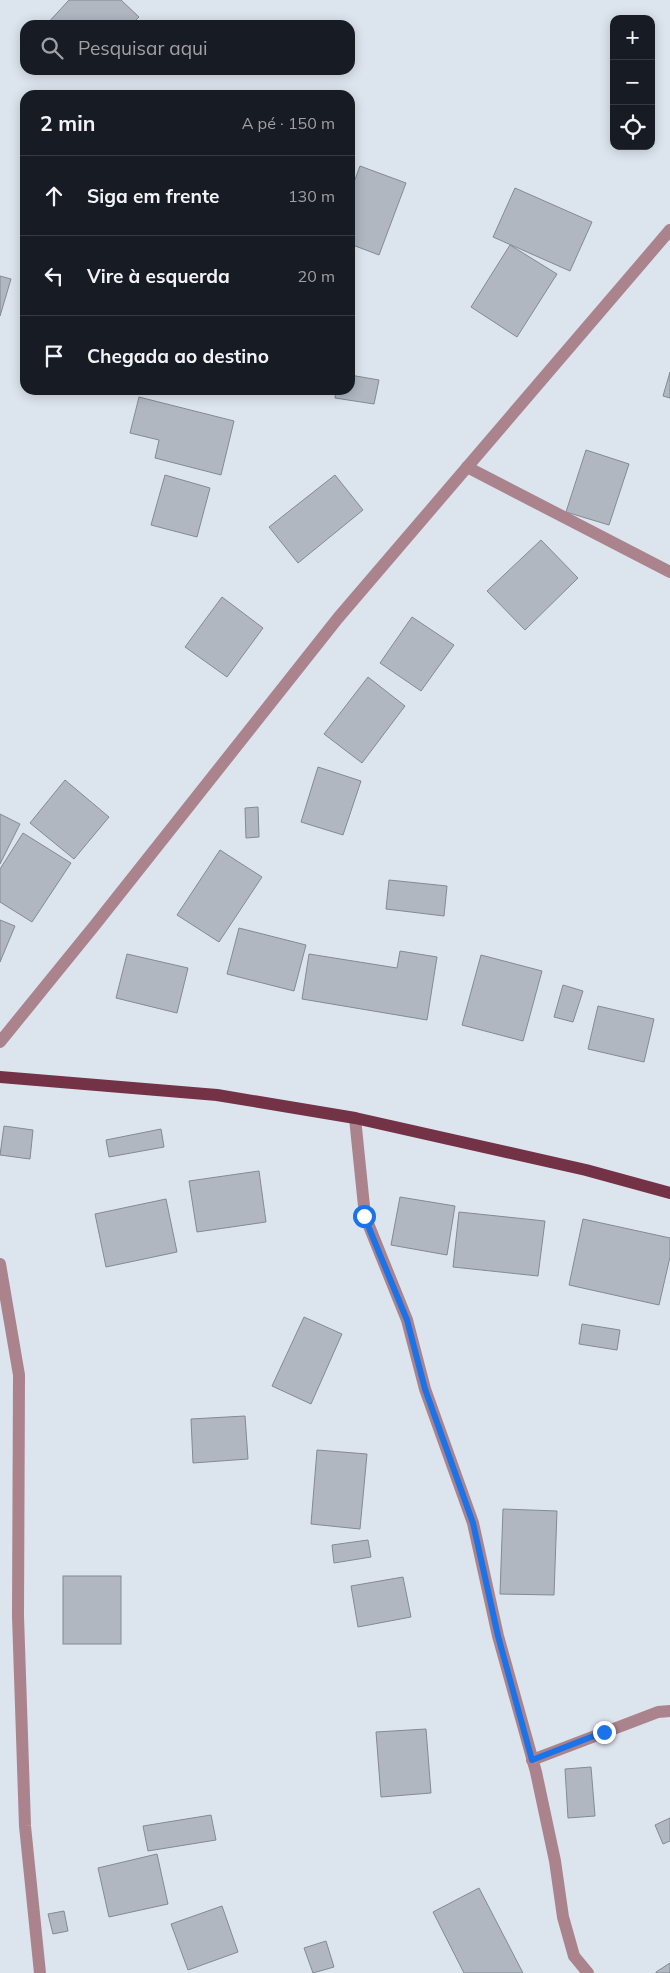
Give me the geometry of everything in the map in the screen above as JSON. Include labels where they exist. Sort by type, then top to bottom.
[{"type":"main road","points":[[0,1076],[217,1095],[355,1118],[502,1150],[670,1193]]},
{"type":"street","points":[[0,1042],[338,618],[670,230]]},
{"type":"street","points":[[467,467],[670,572]]},
{"type":"street","points":[[355,1118],[364,1216],[407,1320],[425,1389],[473,1523],[498,1636],[532,1760],[555,1861],[563,1917],[574,1956],[588,1973]]},
{"type":"street","points":[[0,1264],[19,1375],[18,1616],[25,1826],[40,1973]]},
{"type":"street","points":[[532,1760],[658,1712],[670,1711]]},
{"type":"building","points":[[69,0],[121,0],[139,17],[136,20],[51,20]]},
{"type":"building","points":[[360,166],[406,183],[379,255],[355,246],[355,180]]},
{"type":"building","points":[[515,188],[592,222],[570,271],[493,237]]},
{"type":"building","points":[[510,245],[557,274],[517,337],[471,307]]},
{"type":"building","points":[[0,276],[11,279],[0,316]]},
{"type":"building","points":[[670,372],[670,398],[663,396]]},
{"type":"building","points":[[355,376],[379,380],[374,404],[335,398],[335,395],[355,395]]},
{"type":"building","points":[[139,397],[234,421],[221,475],[155,458],[159,440],[130,433]]},
{"type":"building","points":[[586,450],[629,464],[609,525],[566,512]]},
{"type":"building","points":[[165,475],[210,488],[197,537],[151,525]]},
{"type":"building","points":[[335,475],[363,510],[298,563],[269,527]]},
{"type":"building","points":[[541,540],[578,578],[525,630],[487,591]]},
{"type":"building","points":[[222,597],[263,628],[227,677],[185,647]]},
{"type":"building","points":[[412,617],[454,645],[421,691],[380,663]]},
{"type":"building","points":[[368,677],[405,706],[362,763],[324,734]]},
{"type":"building","points":[[318,767],[361,781],[343,835],[301,822]]},
{"type":"building","points":[[65,780],[109,817],[74,859],[30,823]]},
{"type":"building","points":[[258,807],[259,837],[246,838],[245,808]]},
{"type":"building","points":[[0,814],[20,824],[0,864]]},
{"type":"building","points":[[23,833],[71,863],[32,922],[0,902],[0,869]]},
{"type":"building","points":[[220,850],[262,877],[219,942],[177,915]]},
{"type":"building","points":[[389,880],[447,886],[444,916],[386,909]]},
{"type":"building","points":[[0,920],[15,926],[0,962]]},
{"type":"building","points":[[239,928],[306,945],[294,991],[227,974]]},
{"type":"building","points":[[400,951],[437,957],[427,1020],[302,999],[309,954],[397,968]]},
{"type":"building","points":[[127,954],[188,968],[177,1013],[116,998]]},
{"type":"building","points":[[481,955],[542,971],[523,1041],[462,1025]]},
{"type":"building","points":[[563,985],[583,991],[573,1022],[554,1017]]},
{"type":"building","points":[[598,1006],[654,1019],[644,1062],[588,1049]]},
{"type":"building","points":[[4,1126],[33,1130],[30,1159],[0,1155]]},
{"type":"building","points":[[161,1129],[164,1147],[109,1157],[106,1140]]},
{"type":"building","points":[[259,1171],[266,1222],[197,1232],[189,1181]]},
{"type":"building","points":[[400,1197],[455,1206],[447,1255],[391,1245]]},
{"type":"building","points":[[166,1199],[177,1252],[106,1267],[95,1214]]},
{"type":"building","points":[[459,1212],[545,1221],[538,1276],[453,1267]]},
{"type":"building","points":[[583,1219],[670,1238],[670,1257],[659,1305],[569,1285]]},
{"type":"building","points":[[304,1317],[342,1334],[311,1404],[272,1386]]},
{"type":"building","points":[[582,1324],[620,1330],[617,1350],[579,1344]]},
{"type":"building","points":[[245,1416],[248,1459],[193,1463],[191,1419]]},
{"type":"building","points":[[317,1450],[367,1454],[360,1529],[311,1524]]},
{"type":"building","points":[[503,1509],[557,1511],[554,1595],[500,1594]]},
{"type":"building","points":[[368,1540],[371,1557],[334,1563],[332,1545]]},
{"type":"building","points":[[63,1576],[121,1576],[121,1644],[63,1644]]},
{"type":"building","points":[[403,1577],[411,1617],[358,1627],[351,1586]]},
{"type":"building","points":[[426,1729],[431,1793],[381,1797],[376,1732]]},
{"type":"building","points":[[591,1767],[595,1816],[568,1818],[565,1769]]},
{"type":"building","points":[[211,1815],[216,1840],[148,1851],[143,1826]]},
{"type":"building","points":[[670,1818],[670,1841],[663,1844],[655,1825]]},
{"type":"building","points":[[157,1854],[168,1904],[109,1917],[98,1868]]},
{"type":"building","points":[[479,1888],[523,1973],[464,1973],[433,1912]]},
{"type":"building","points":[[222,1906],[238,1952],[188,1970],[171,1924]]},
{"type":"building","points":[[64,1911],[68,1931],[53,1934],[48,1914]]},
{"type":"building","points":[[326,1941],[334,1967],[313,1973],[304,1948]]},
{"type":"building","points":[[670,1963],[670,1973],[656,1973],[656,1972]]},
{"type":"route","points":[[364,1216],[407,1320],[425,1389],[473,1523],[498,1636],[532,1760],[604,1732]]}]
